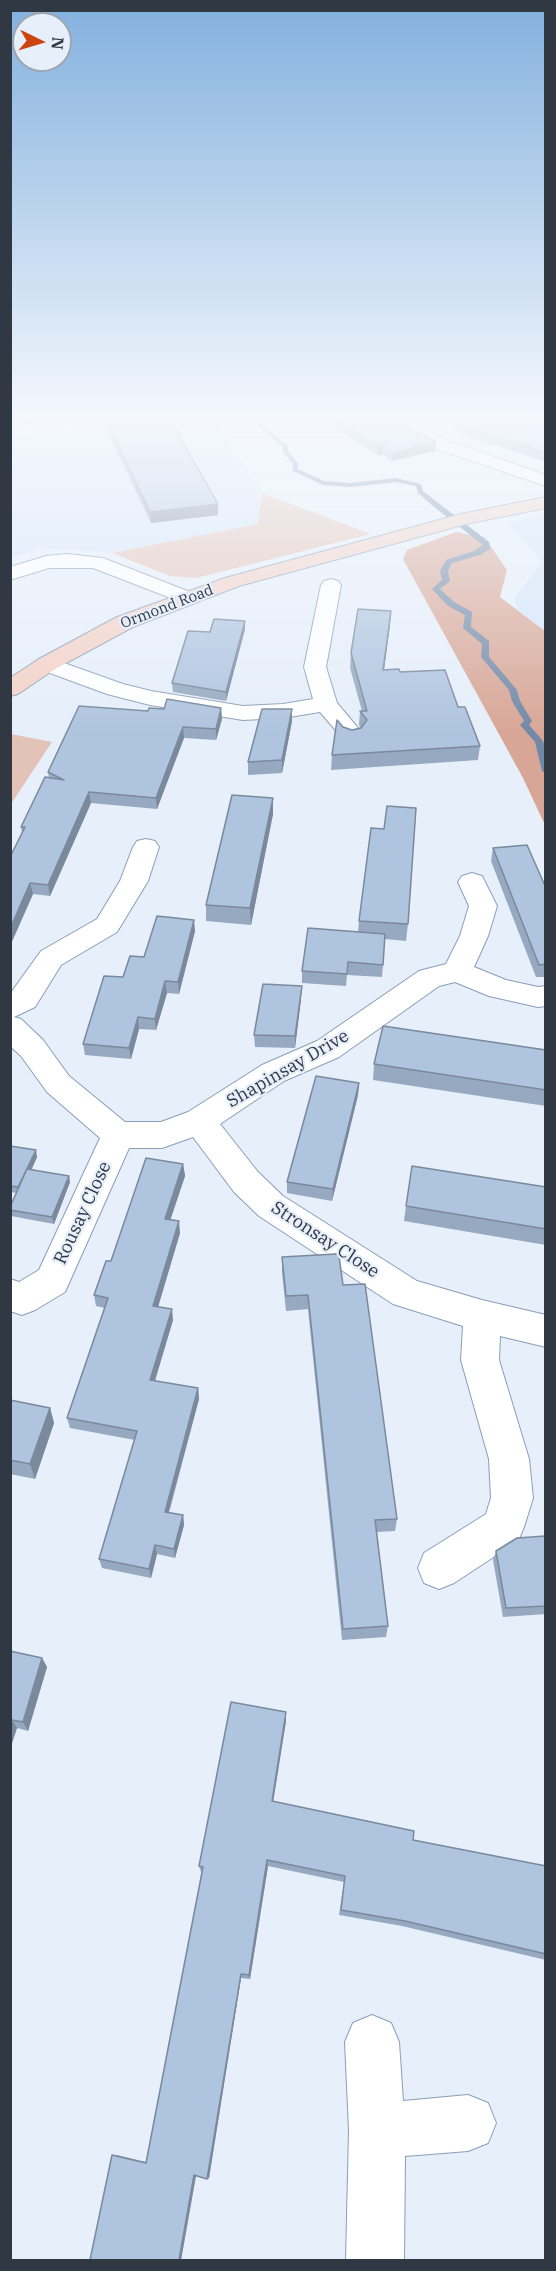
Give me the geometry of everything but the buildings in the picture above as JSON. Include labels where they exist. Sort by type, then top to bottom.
[{"type":"street","name":"Ormond Road","points":[[10,689],[47,664],[124,622],[274,570],[453,522]]},
{"type":"street","points":[[10,574],[46,562],[67,560],[96,562],[189,598]]},
{"type":"street","points":[[331,585],[315,668],[326,704],[352,735]]},
{"type":"street","points":[[47,664],[115,689],[150,698],[232,711],[283,711],[326,704]]},
{"type":"street","points":[[10,1008],[24,1000],[51,958],[107,925],[134,881],[146,847]]},
{"type":"street","points":[[472,882],[483,906],[474,936],[457,971],[499,989],[538,997],[546,996]]},
{"type":"street","name":"Shapinsay Drive","points":[[118,1135],[162,1135],[200,1122],[273,1073],[328,1049],[429,978],[457,971]]},
{"type":"street","points":[[10,1027],[32,1048],[58,1084],[118,1135]]},
{"type":"street","name":"Stronsay Close","points":[[200,1122],[246,1182],[271,1206],[406,1293],[482,1316],[546,1331]]},
{"type":"street","name":"Rousay Close","points":[[10,1294],[22,1299],[51,1281],[118,1135]]},
{"type":"street","points":[[439,1568],[502,1527],[512,1498],[509,1459],[480,1360],[482,1316]]},
{"type":"street","points":[[372,2042],[377,2131],[375,2260]]},
{"type":"street","points":[[377,2131],[468,2123]]},
{"type":"shaded area","points":[[11,522],[258,522],[258,524],[112,553],[45,548],[11,558]]},
{"type":"shaded area","points":[[258,522],[339,522],[371,534],[196,578],[170,576],[112,553],[258,524]]},
{"type":"shaded area","points":[[545,522],[545,631],[519,611],[514,598],[542,562],[508,523]]},
{"type":"shaded area","points":[[456,532],[485,538],[507,570],[500,597],[545,631],[545,825],[523,778],[403,559],[407,550]]},
{"type":"shaded area","points":[[10,734],[52,742],[11,804]]},
{"type":"waterway","points":[[457,522],[487,547],[477,553],[449,562],[444,571],[446,581],[436,589],[451,604],[469,614],[467,628],[486,643],[485,657],[513,690],[516,701],[528,721],[524,725],[539,741],[546,771]]}]
